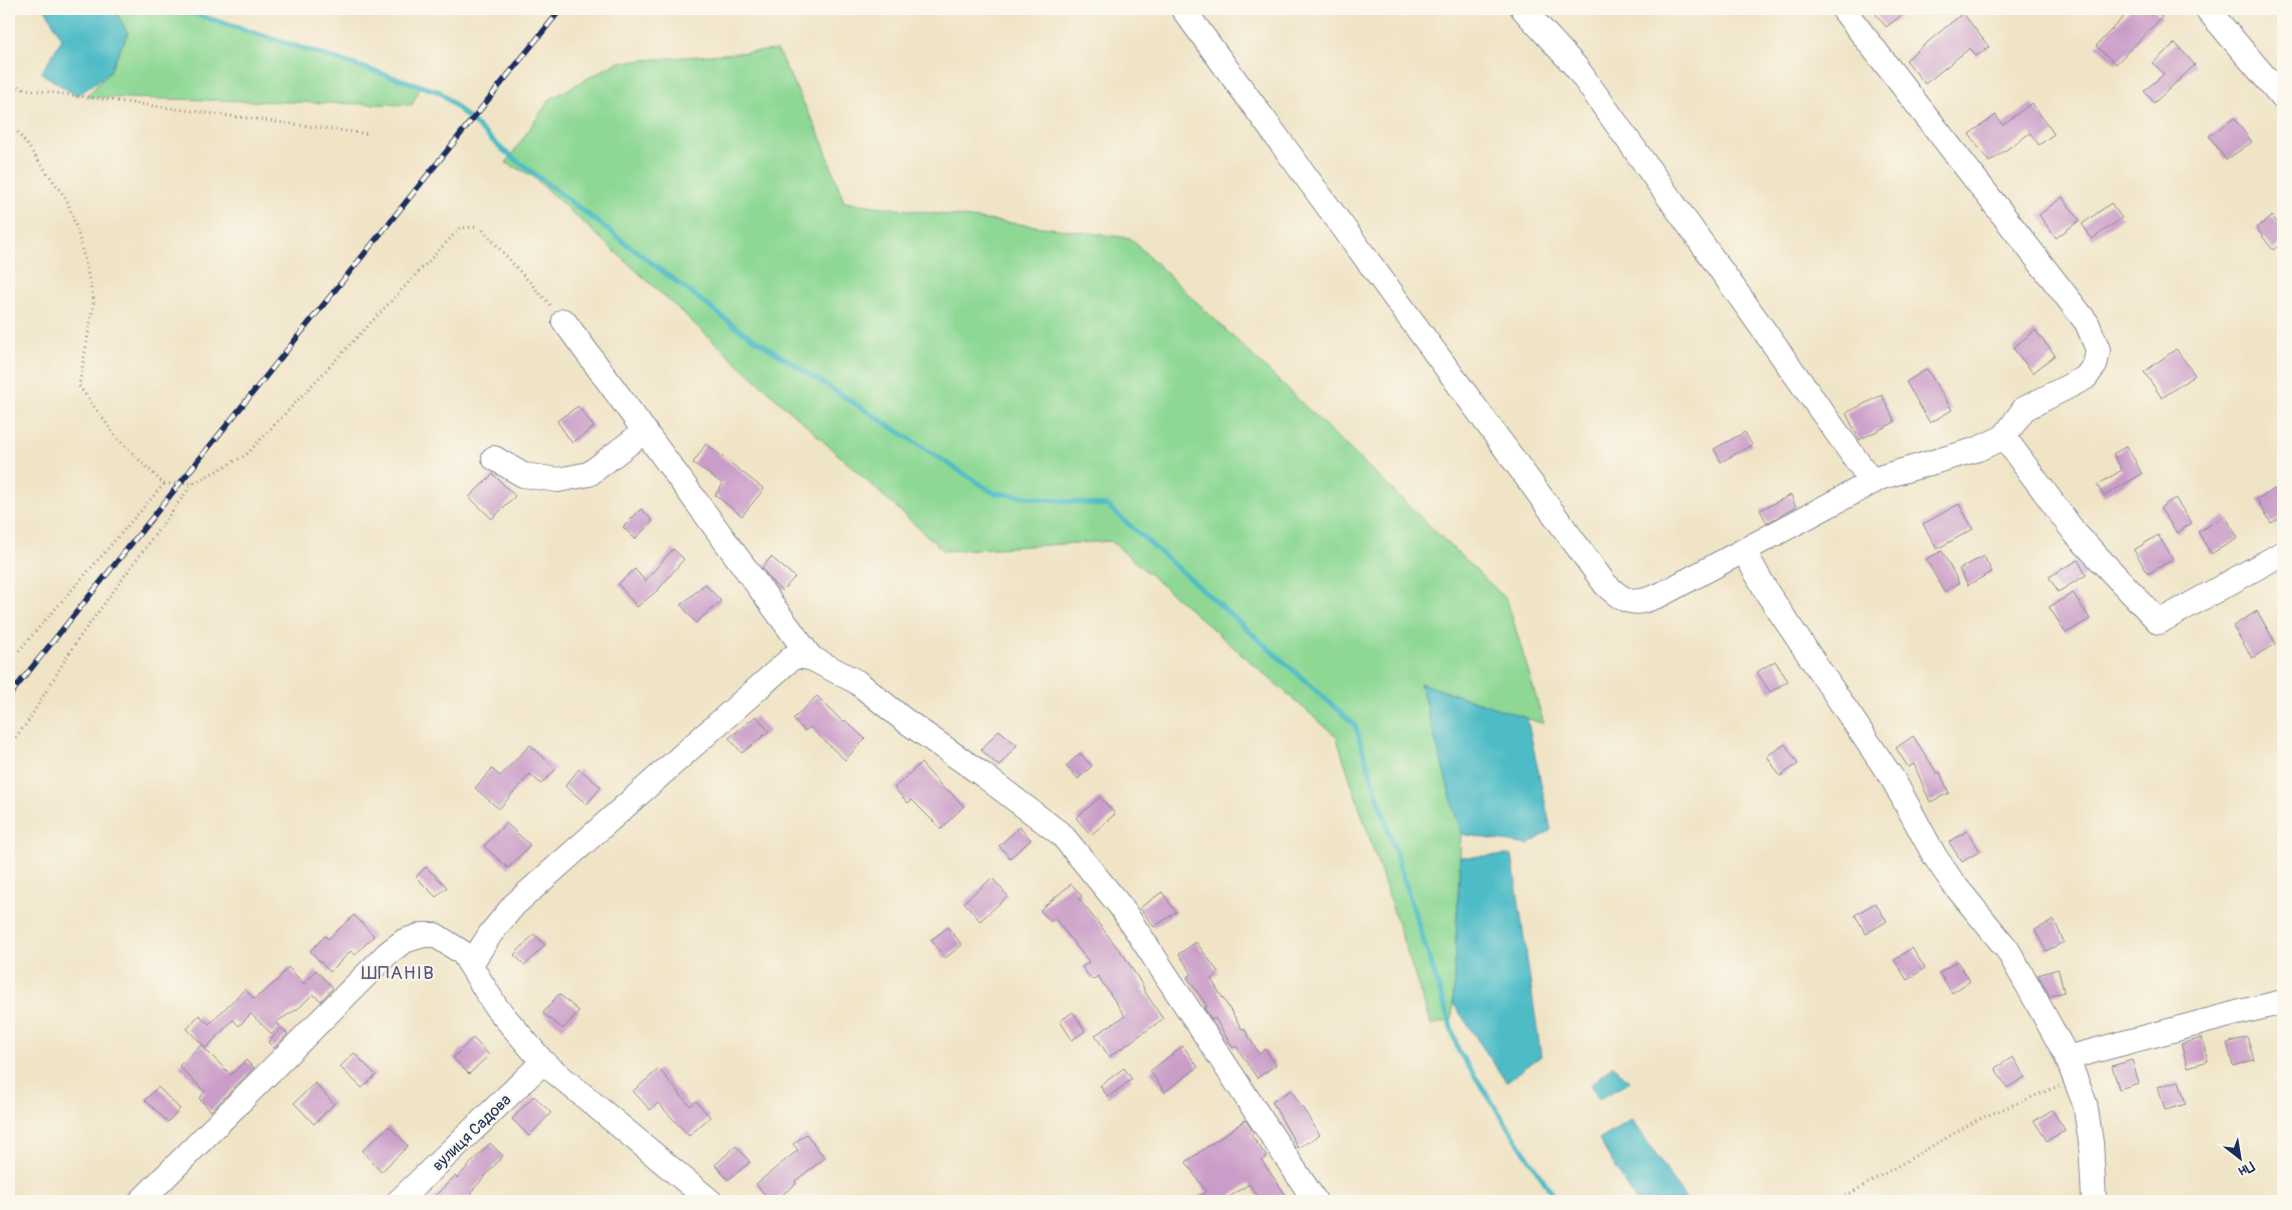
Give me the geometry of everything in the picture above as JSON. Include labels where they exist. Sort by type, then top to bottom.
[{"type":"street","points":[[1183,9],[1604,584],[1629,603],[1645,601],[1660,595],[1882,477],[1978,449],[2004,437],[2024,409],[2085,378],[2095,365],[2098,350],[2087,323],[1843,9]]},
{"type":"street","points":[[1524,9],[1576,67],[1872,482]]},
{"type":"street","points":[[2207,9],[2283,98]]},
{"type":"street","points":[[564,321],[811,658]]},
{"type":"street","points":[[494,458],[523,476],[558,480],[589,474],[645,431]]},
{"type":"street","points":[[2004,437],[2076,533],[2159,622],[2283,553]]},
{"type":"street","points":[[1744,551],[1768,594],[1894,781],[1934,855],[1953,883],[2007,949],[2071,1069],[2085,1104],[2091,1143],[2094,1201]]},
{"type":"street","points":[[471,964],[490,933],[521,899],[794,656],[811,658],[857,682],[903,719],[983,775],[1062,836],[1121,907],[1315,1201]]},
{"type":"street","points":[[141,1201],[388,953],[404,941],[423,935],[435,935],[463,953],[496,1007],[544,1062],[710,1201]]},
{"type":"street","points":[[2071,1069],[2283,1002]]},
{"type":"street","name":"вулиця Садова","points":[[399,1201],[544,1062]]},
{"type":"path","points":[[9,83],[25,89],[368,134]]},
{"type":"path","points":[[9,120],[67,200],[79,236],[94,301],[79,386],[116,438],[164,484],[194,483]]},
{"type":"path","points":[[9,745],[27,723],[76,642],[194,483],[246,455],[460,228],[480,227],[564,321]]},
{"type":"path","points":[[9,662],[164,484]]},
{"type":"path","points":[[1837,1201],[1978,1119],[2071,1069]]},
{"type":"green space","points":[[114,9],[174,9],[421,85],[412,105],[86,97],[109,73],[128,33]]},
{"type":"green space","points":[[777,50],[821,138],[844,202],[1130,238],[1507,600],[1544,724],[1420,683],[1461,834],[1452,1020],[1431,1025],[1336,736],[1111,541],[944,551],[531,175],[506,163],[550,99],[618,62]]},
{"type":"water","points":[[45,9],[114,9],[128,33],[109,73],[77,96],[41,73],[62,39]]},
{"type":"water","points":[[1420,683],[1527,718],[1551,830],[1528,845],[1461,834]]},
{"type":"water","points":[[1512,855],[1541,1056],[1506,1082],[1453,1003],[1460,857]]},
{"type":"water","points":[[1613,1065],[1630,1082],[1599,1099],[1590,1085]]},
{"type":"water","points":[[1632,1119],[1687,1201],[1636,1201],[1599,1140]]},
{"type":"building","points":[[1872,9],[1910,9],[1886,27]]},
{"type":"building","points":[[2131,9],[2153,9],[2162,17],[2116,64],[2096,46]]},
{"type":"building","points":[[1963,13],[1989,47],[1976,56],[1970,48],[1925,84],[1906,60]]},
{"type":"building","points":[[2175,43],[2195,65],[2154,103],[2144,91],[2164,74],[2153,63]]},
{"type":"building","points":[[2032,103],[2054,134],[2039,145],[2030,133],[1989,162],[1969,134],[1996,115],[2002,125]]},
{"type":"building","points":[[2234,118],[2252,142],[2226,160],[2209,136]]},
{"type":"building","points":[[2062,197],[2080,220],[2056,238],[2039,215]]},
{"type":"building","points":[[2111,203],[2122,218],[2092,239],[2082,224]]},
{"type":"building","points":[[2272,216],[2283,230],[2283,242],[2273,250],[2256,228]]},
{"type":"building","points":[[2035,330],[2055,355],[2033,373],[2013,348]]},
{"type":"building","points":[[2176,349],[2195,375],[2162,398],[2144,372]]},
{"type":"building","points":[[1927,369],[1952,410],[1930,423],[1906,382]]},
{"type":"building","points":[[1882,395],[1895,422],[1859,440],[1846,413]]},
{"type":"building","points":[[578,406],[594,427],[572,443],[557,421]]},
{"type":"building","points":[[1745,432],[1752,445],[1721,462],[1714,449]]},
{"type":"building","points":[[706,444],[764,489],[742,516],[715,495],[723,484],[693,463]]},
{"type":"building","points":[[2127,446],[2142,474],[2104,496],[2097,485],[2122,470],[2113,454]]},
{"type":"building","points":[[493,474],[515,496],[492,519],[469,497]]},
{"type":"building","points":[[2283,484],[2283,516],[2271,523],[2257,499]]},
{"type":"building","points":[[1791,495],[1796,507],[1767,523],[1760,510]]},
{"type":"building","points":[[2175,498],[2192,523],[2177,533],[2160,508]]},
{"type":"building","points":[[1959,504],[1973,529],[1937,549],[1923,524]]},
{"type":"building","points":[[641,509],[653,521],[635,539],[623,527]]},
{"type":"building","points":[[2225,516],[2238,538],[2211,554],[2198,532]]},
{"type":"building","points":[[2158,535],[2173,559],[2148,574],[2134,550]]},
{"type":"building","points":[[673,549],[684,559],[658,590],[637,607],[618,584],[635,569],[645,581]]},
{"type":"building","points":[[1942,551],[1959,583],[1944,592],[1926,559]]},
{"type":"building","points":[[1984,556],[1992,572],[1968,585],[1959,569]]},
{"type":"building","points":[[771,557],[795,577],[782,591],[762,568]]},
{"type":"building","points":[[2078,560],[2086,575],[2058,592],[2049,577]]},
{"type":"building","points":[[705,584],[721,601],[696,623],[681,605]]},
{"type":"building","points":[[2073,593],[2090,619],[2066,633],[2049,607]]},
{"type":"building","points":[[2257,611],[2276,644],[2252,658],[2233,626]]},
{"type":"building","points":[[1775,661],[1788,681],[1770,692],[1757,672]]},
{"type":"building","points":[[817,696],[843,722],[845,720],[865,739],[845,760],[810,727],[805,731],[793,719]]},
{"type":"building","points":[[756,716],[769,731],[742,753],[729,738]]},
{"type":"building","points":[[999,730],[1017,745],[999,766],[981,750]]},
{"type":"building","points":[[1913,736],[1937,773],[1940,772],[1949,793],[1930,802],[1914,764],[1908,767],[1896,748]]},
{"type":"building","points":[[1785,744],[1798,764],[1780,776],[1767,756]]},
{"type":"building","points":[[530,745],[556,769],[541,784],[530,774],[499,809],[475,788],[492,769],[500,776]]},
{"type":"building","points":[[1080,753],[1092,766],[1078,779],[1066,766]]},
{"type":"building","points":[[921,763],[946,791],[948,790],[964,806],[941,829],[912,800],[908,803],[894,788]]},
{"type":"building","points":[[579,769],[601,787],[587,804],[565,786]]},
{"type":"building","points":[[1100,797],[1115,814],[1091,835],[1076,818]]},
{"type":"building","points":[[506,823],[530,845],[508,868],[484,846]]},
{"type":"building","points":[[1019,827],[1031,840],[1010,858],[999,846]]},
{"type":"building","points":[[1967,831],[1980,851],[1962,862],[1949,842]]},
{"type":"building","points":[[426,867],[447,887],[436,897],[416,877]]},
{"type":"building","points":[[992,878],[1008,896],[980,921],[964,902]]},
{"type":"building","points":[[1071,884],[1082,896],[1079,899],[1125,957],[1163,1019],[1109,1057],[1095,1035],[1125,1016],[1098,976],[1092,980],[1082,967],[1089,962],[1055,919],[1051,922],[1040,910]]},
{"type":"building","points":[[1162,892],[1176,912],[1154,927],[1140,908]]},
{"type":"building","points":[[1875,903],[1887,921],[1866,934],[1855,915]]},
{"type":"building","points":[[354,915],[374,936],[355,955],[351,951],[330,972],[310,951],[325,936],[328,939]]},
{"type":"building","points":[[2054,920],[2064,942],[2046,951],[2035,930]]},
{"type":"building","points":[[948,927],[962,945],[945,958],[931,940]]},
{"type":"building","points":[[534,934],[545,945],[525,965],[514,955]]},
{"type":"building","points":[[1196,942],[1219,973],[1211,979],[1242,1029],[1244,1028],[1259,1054],[1265,1049],[1276,1065],[1257,1078],[1236,1046],[1233,1048],[1215,1018],[1212,1020],[1204,1008],[1207,1006],[1187,977],[1192,974],[1179,954]]},
{"type":"building","points":[[1912,948],[1925,968],[1907,980],[1894,960]]},
{"type":"building","points":[[1957,961],[1970,981],[1952,993],[1939,973]]},
{"type":"building","points":[[288,967],[304,984],[316,970],[333,988],[321,1001],[313,994],[299,1008],[276,1022],[280,1026],[272,1034],[251,1014],[239,1026],[233,1020],[206,1048],[187,1029],[199,1015],[209,1024],[245,989],[254,999],[276,982]]},
{"type":"building","points":[[2058,969],[2064,992],[2050,996],[2038,975]]},
{"type":"building","points":[[559,994],[579,1011],[563,1029],[543,1013]]},
{"type":"building","points":[[1073,1012],[1085,1031],[1072,1040],[1060,1021]]},
{"type":"building","points":[[281,1028],[288,1034],[274,1048],[268,1042]]},
{"type":"building","points":[[2247,1037],[2254,1060],[2233,1066],[2227,1043]]},
{"type":"building","points":[[473,1038],[489,1055],[469,1074],[453,1058]]},
{"type":"building","points":[[2202,1038],[2208,1061],[2188,1067],[2181,1044]]},
{"type":"building","points":[[201,1045],[231,1075],[246,1060],[254,1068],[211,1111],[199,1098],[205,1092],[179,1066]]},
{"type":"building","points":[[1183,1046],[1198,1067],[1165,1092],[1150,1071]]},
{"type":"building","points":[[354,1053],[376,1075],[362,1088],[340,1067]]},
{"type":"building","points":[[2013,1057],[2025,1077],[2007,1088],[1995,1068]]},
{"type":"building","points":[[2132,1060],[2139,1083],[2119,1089],[2112,1066]]},
{"type":"building","points":[[1124,1068],[1132,1079],[1108,1097],[1100,1086]]},
{"type":"building","points":[[659,1069],[690,1106],[696,1101],[710,1117],[689,1136],[658,1103],[650,1110],[633,1091]]},
{"type":"building","points":[[2179,1081],[2186,1104],[2165,1110],[2158,1087]]},
{"type":"building","points":[[315,1083],[334,1104],[314,1124],[294,1103]]},
{"type":"building","points":[[158,1087],[180,1109],[168,1122],[145,1100]]},
{"type":"building","points":[[1291,1090],[1320,1135],[1298,1148],[1272,1102]]},
{"type":"building","points":[[534,1096],[551,1113],[529,1136],[512,1119]]},
{"type":"building","points":[[2052,1110],[2065,1130],[2047,1141],[2034,1121]]},
{"type":"building","points":[[1245,1120],[1254,1133],[1251,1135],[1267,1157],[1262,1161],[1290,1201],[1261,1201],[1249,1184],[1223,1201],[1191,1201],[1206,1192],[1186,1162]]},
{"type":"building","points":[[389,1126],[408,1146],[381,1172],[362,1151]]},
{"type":"building","points":[[806,1134],[825,1158],[795,1181],[796,1184],[774,1201],[770,1201],[756,1184],[798,1150],[793,1144]]},
{"type":"building","points":[[490,1143],[503,1156],[465,1201],[430,1201],[455,1176],[457,1178]]},
{"type":"building","points":[[736,1146],[750,1162],[728,1180],[715,1165]]},
{"type":"waterway","points":[[179,9],[440,92],[503,150],[736,327],[994,493],[1108,506],[1355,725],[1459,1052],[1557,1201]]},
{"type":"railway","points":[[9,696],[561,9]]},
{"type":"district","name":"ШПАНІВ","points":[[398,972]]}]
